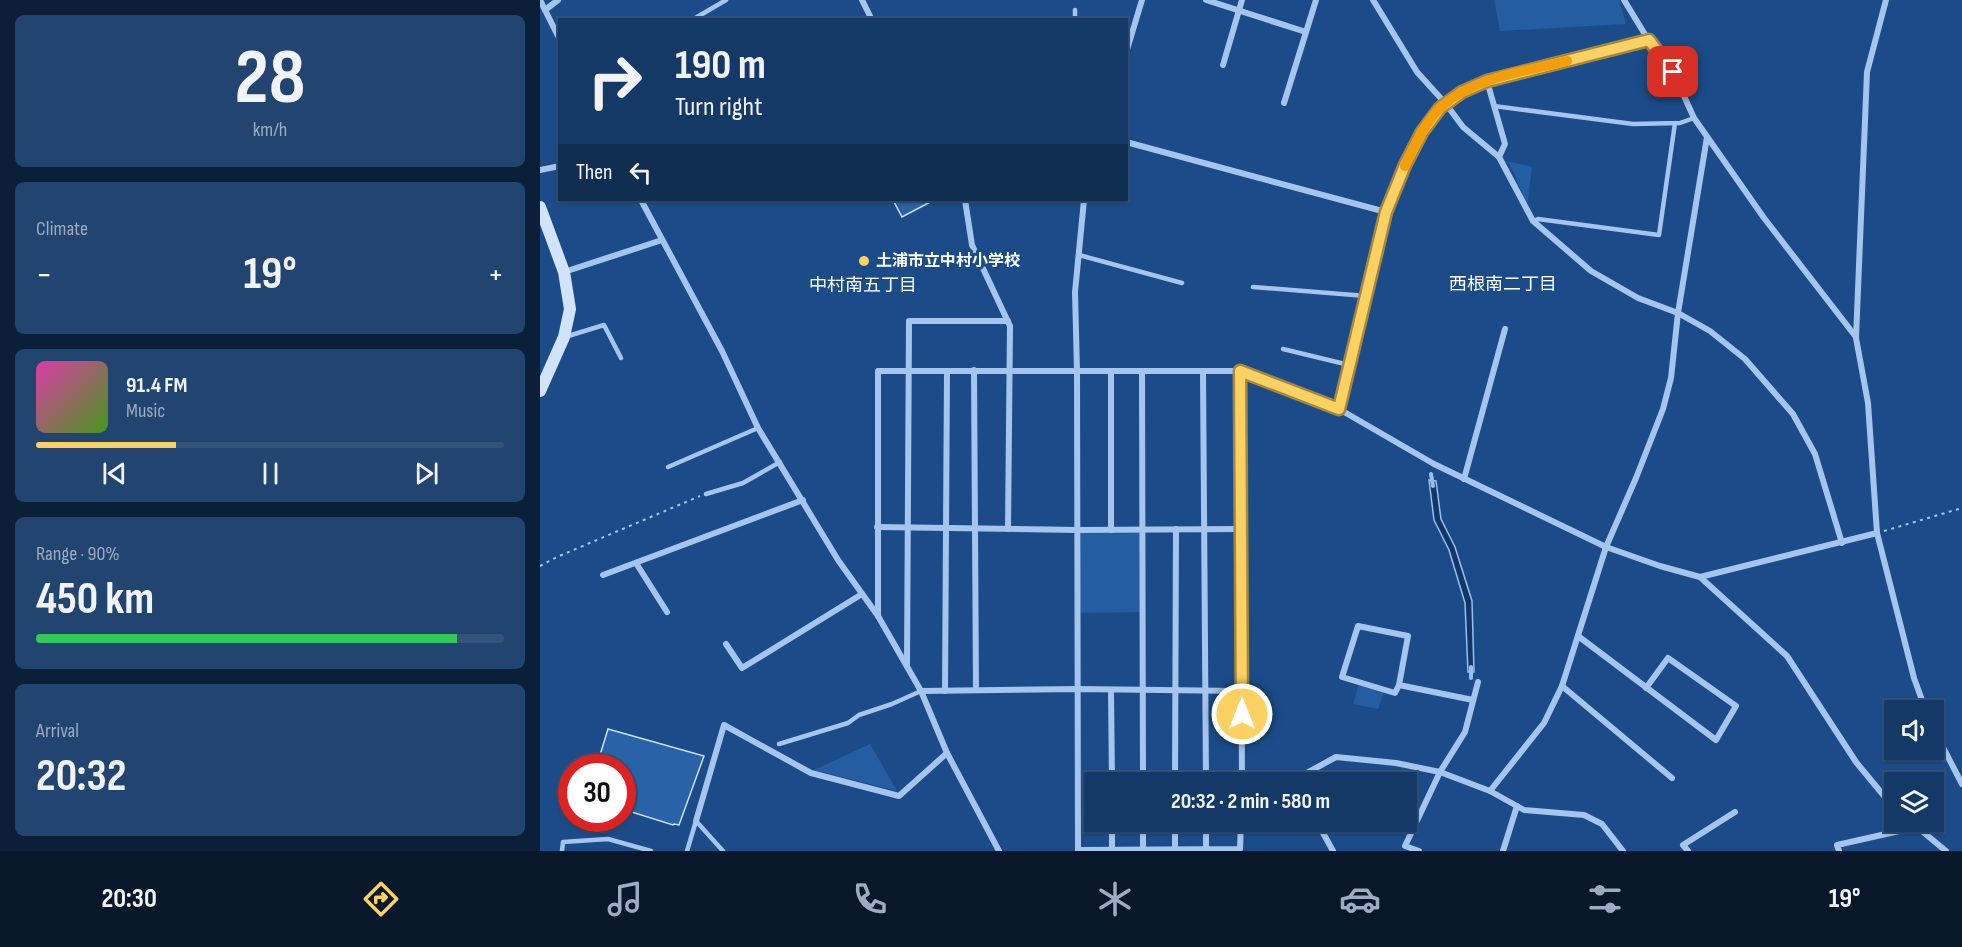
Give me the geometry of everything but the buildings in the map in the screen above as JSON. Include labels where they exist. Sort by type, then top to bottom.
[{"type":"street","points":[[540,0],[558,36]]},
{"type":"street","points":[[545,10],[558,0]]},
{"type":"street","points":[[862,0],[871,18]]},
{"type":"street","points":[[1128,49],[1142,0]]},
{"type":"street","points":[[1206,0],[1306,32]]},
{"type":"street","points":[[1223,65],[1242,0]]},
{"type":"street","points":[[1284,103],[1316,0]]},
{"type":"street","points":[[1373,0],[1417,72],[1463,127],[1499,157],[1533,221],[1591,271],[1638,298],[1678,313],[1710,331],[1745,359],[1793,414],[1815,454],[1842,543]]},
{"type":"street","points":[[1624,0],[1649,40],[1673,72],[1694,118],[1707,137],[1764,218],[1856,338]]},
{"type":"street","points":[[1886,0],[1867,72],[1856,338],[1868,403],[1877,533],[1914,678],[1922,700]]},
{"type":"street","points":[[1339,409],[1386,212],[1405,165],[1422,132],[1440,108],[1462,92],[1487,81],[1649,40]]},
{"type":"street","points":[[1487,81],[1505,144],[1499,157]]},
{"type":"street","points":[[1490,791],[1544,723],[1562,686],[1606,547],[1663,409],[1671,378],[1678,313],[1707,137]]},
{"type":"street","points":[[1128,143],[1386,212]]},
{"type":"street","points":[[540,170],[558,166]]},
{"type":"street","points":[[642,201],[722,351],[759,428],[838,560],[878,615],[921,691],[946,753],[999,851]]},
{"type":"street","points":[[965,201],[972,245],[1010,326],[1008,529]]},
{"type":"street","points":[[1084,201],[1075,292],[1078,851],[1240,849],[1241,832]]},
{"type":"street","points":[[540,207],[545,236],[564,272],[570,309],[564,337],[540,391]]},
{"type":"street","points":[[564,272],[662,240]]},
{"type":"street","points":[[907,666],[909,321],[1008,321]]},
{"type":"street","points":[[1464,479],[1505,329]]},
{"type":"street","points":[[945,691],[946,370]]},
{"type":"street","points":[[974,370],[976,690]]},
{"type":"street","points":[[878,615],[878,371],[1240,371],[1339,409],[1434,464],[1606,547],[1700,577],[1787,656],[1856,762],[1884,796]]},
{"type":"street","points":[[1111,371],[1111,530]]},
{"type":"street","points":[[1142,371],[1143,772]]},
{"type":"street","points":[[1203,371],[1206,772]]},
{"type":"street","points":[[1240,371],[1242,772]]},
{"type":"street","points":[[603,575],[803,500]]},
{"type":"street","points":[[877,527],[1077,530],[1241,529]]},
{"type":"street","points":[[1175,772],[1176,530]]},
{"type":"street","points":[[1700,577],[1877,533]]},
{"type":"street","points":[[636,563],[667,612]]},
{"type":"street","points":[[726,644],[742,668],[862,594]]},
{"type":"street","points":[[1358,626],[1408,636],[1399,685],[1395,693],[1341,677],[1358,626]]},
{"type":"street","points":[[1578,636],[1646,688],[1716,740],[1736,706],[1668,658],[1646,688]]},
{"type":"street","points":[[1419,851],[1405,846],[1440,772],[1465,732],[1478,682]]},
{"type":"street","points":[[1399,685],[1473,700]]},
{"type":"street","points":[[1562,686],[1672,778]]},
{"type":"street","points":[[921,691],[1077,689],[1242,691]]},
{"type":"street","points":[[1111,690],[1112,772]]},
{"type":"street","points":[[696,820],[724,725],[811,773],[898,796],[946,753]]},
{"type":"street","points":[[1944,749],[1962,784]]},
{"type":"street","points":[[1310,772],[1335,757],[1395,763],[1440,772],[1490,791],[1524,810],[1584,815],[1602,824],[1623,851]]},
{"type":"street","points":[[1503,851],[1517,806]]},
{"type":"street","points":[[1688,851],[1683,845],[1735,812]]},
{"type":"street","points":[[1112,832],[1112,850]]},
{"type":"street","points":[[1143,832],[1143,850]]},
{"type":"street","points":[[1175,832],[1175,851]]},
{"type":"street","points":[[1206,832],[1206,850]]},
{"type":"street","points":[[1323,832],[1333,851]]},
{"type":"street","points":[[1839,851],[1838,845],[1895,832]]},
{"type":"street","points":[[1923,832],[1946,851]]},
{"type":"lane","points":[[695,18],[726,0]]},
{"type":"lane","points":[[1075,18],[1076,10]]},
{"type":"lane","points":[[1494,106],[1633,124],[1675,123],[1694,118]]},
{"type":"lane","points":[[1533,221],[1538,219],[1659,235],[1675,123]]},
{"type":"lane","points":[[1078,255],[1182,283]]},
{"type":"lane","points":[[1253,287],[1366,296]]},
{"type":"lane","points":[[564,337],[604,325],[621,358]]},
{"type":"lane","points":[[1283,349],[1349,365]]},
{"type":"lane","points":[[668,467],[759,428]]},
{"type":"lane","points":[[706,494],[743,483],[780,462]]},
{"type":"lane","points":[[779,744],[848,723],[859,715],[921,691]]},
{"type":"lane","points":[[687,851],[696,820]]},
{"type":"lane","points":[[696,820],[723,851]]},
{"type":"lane","points":[[562,851],[563,842],[608,839],[651,851]]},
{"type":"path","points":[[540,566],[706,494]]},
{"type":"path","points":[[1877,533],[1962,508]]},
{"type":"shaded area","points":[[1494,0],[1619,0],[1626,24],[1500,31]]},
{"type":"shaded area","points":[[1507,161],[1532,167],[1527,206],[1515,175]]},
{"type":"shaded area","points":[[1429,480],[1436,481],[1441,519],[1455,547],[1472,601],[1474,672],[1468,672],[1465,603],[1449,550],[1434,520]]},
{"type":"shaded area","points":[[1140,532],[1141,612],[1078,613],[1077,533]]},
{"type":"shaded area","points":[[1359,684],[1384,692],[1378,709],[1353,704]]},
{"type":"shaded area","points":[[870,744],[897,791],[814,770]]},
{"type":"waterway","points":[[1431,474],[1433,486]]},
{"type":"waterway","points":[[1471,667],[1471,678]]},
{"type":"slow traffic","points":[[1405,166],[1422,132],[1440,108],[1462,92],[1487,81],[1567,61]]},
{"type":"place","name":"土浦市立中村小学校","points":[[864,261]]},
{"type":"district","name":"西根南二丁目","points":[[1503,284]]},
{"type":"district","name":"中村南五丁目","points":[[863,285]]},
{"type":"route","points":[[1242,714],[1240,371],[1339,409],[1386,212],[1405,165],[1422,132],[1440,108],[1462,92],[1487,81],[1649,40],[1673,72]]}]
